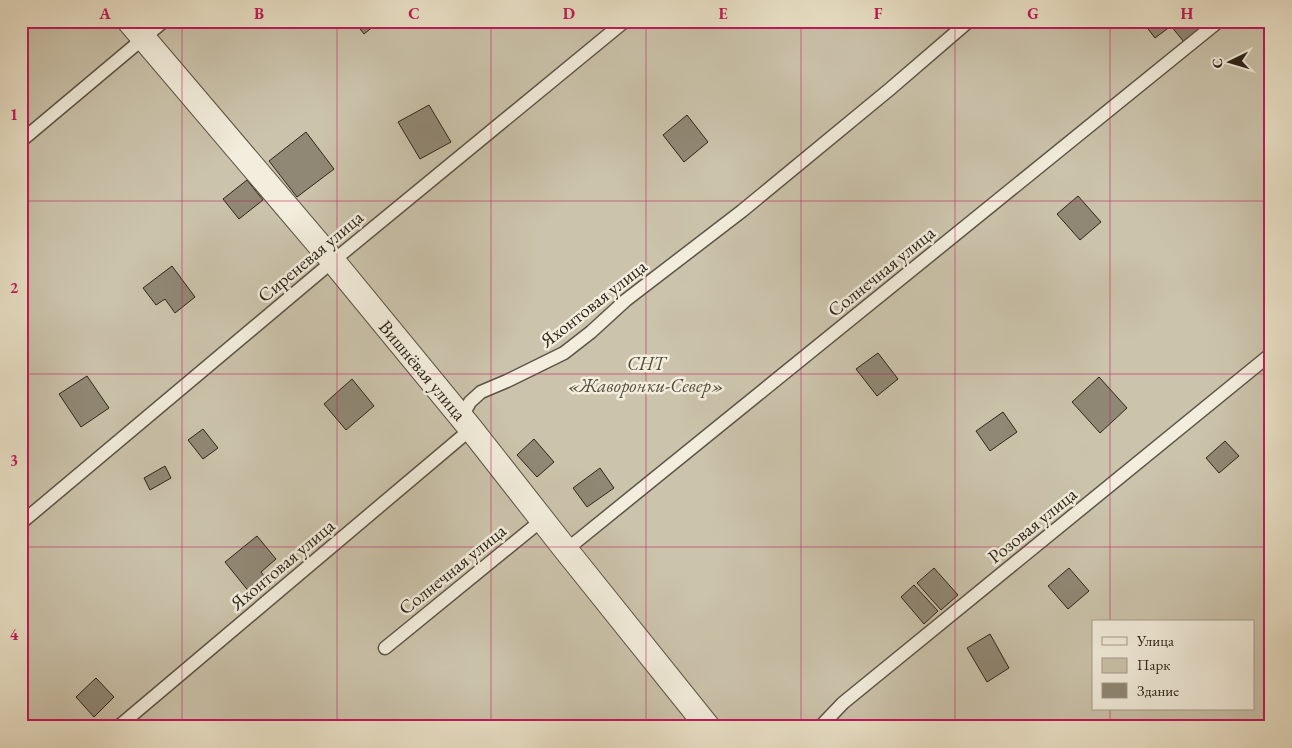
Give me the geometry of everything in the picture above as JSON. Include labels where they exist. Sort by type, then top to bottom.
[{"type":"street","name":"Вишнёвая улица","points":[[136,30],[333,261],[471,429],[708,727]]},
{"type":"lane","points":[[21,141],[136,30],[164,21]]},
{"type":"lane","name":"Сиреневая улица","points":[[21,524],[333,261],[625,21]]},
{"type":"lane","name":"Яхонтовая улица","points":[[118,727],[471,429],[465,411],[470,402],[481,392],[564,353],[591,332],[626,300],[750,205],[969,21]]},
{"type":"lane","name":"Солнечная улица","points":[[566,550],[1219,21]]},
{"type":"lane","name":"Розовая улица","points":[[820,727],[843,703],[1271,354]]},
{"type":"lane","name":"Солнечная улица","points":[[385,648],[542,520]]},
{"type":"green space","name":"СНТ «Жаворонки-Север»","points":[[21,21],[1271,21],[1271,727],[21,727]]},
{"type":"building","points":[[354,21],[380,21],[364,34]]},
{"type":"building","points":[[1142,21],[1198,21],[1203,27],[1184,42],[1171,26],[1155,38]]},
{"type":"building","points":[[429,105],[451,142],[420,159],[398,122]]},
{"type":"building","points":[[687,115],[708,142],[684,162],[663,135]]},
{"type":"building","points":[[306,132],[334,169],[297,197],[269,161]]},
{"type":"building","points":[[247,180],[263,200],[239,219],[223,199]]},
{"type":"building","points":[[1078,196],[1101,222],[1080,240],[1057,214]]},
{"type":"building","points":[[172,266],[195,297],[175,313],[165,299],[156,305],[143,288]]},
{"type":"building","points":[[878,353],[898,379],[877,396],[856,369]]},
{"type":"building","points":[[87,376],[109,408],[81,427],[59,394]]},
{"type":"building","points":[[1099,377],[1127,408],[1100,433],[1072,402]]},
{"type":"building","points":[[352,379],[374,406],[346,430],[324,404]]},
{"type":"building","points":[[1003,412],[1017,432],[990,451],[976,431]]},
{"type":"building","points":[[203,429],[218,448],[203,459],[188,440]]},
{"type":"building","points":[[534,439],[554,462],[537,477],[517,455]]},
{"type":"building","points":[[1225,441],[1239,456],[1219,473],[1206,458]]},
{"type":"building","points":[[165,466],[171,478],[150,490],[144,478]]},
{"type":"building","points":[[600,468],[614,488],[587,507],[573,488]]},
{"type":"building","points":[[257,536],[276,559],[261,572],[271,585],[254,598],[225,562]]},
{"type":"building","points":[[934,568],[958,595],[941,610],[917,583]]},
{"type":"building","points":[[1069,568],[1089,591],[1068,609],[1048,586]]},
{"type":"building","points":[[914,585],[938,611],[924,624],[901,597]]},
{"type":"building","points":[[990,634],[1009,668],[987,682],[967,648]]},
{"type":"building","points":[[96,678],[114,697],[94,717],[76,697]]}]
